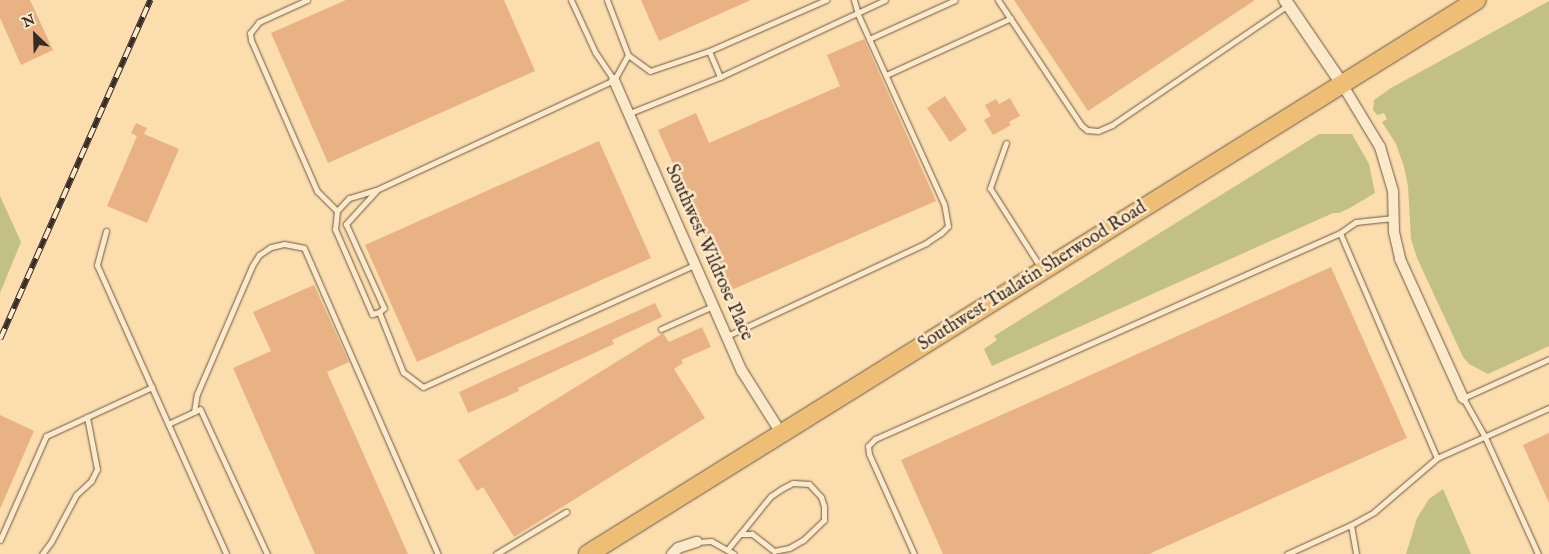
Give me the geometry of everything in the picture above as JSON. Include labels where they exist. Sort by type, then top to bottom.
[{"type":"highway","name":"Southwest Tualatin Sherwood Road","points":[[588,554],[1477,0]]},
{"type":"street","points":[[1287,3],[1342,84],[1380,147],[1393,191],[1394,232],[1400,259],[1464,398]]},
{"type":"street","name":"Southwest Wildrose Place","points":[[614,80],[742,371],[781,433]]},
{"type":"street","points":[[672,554],[678,548],[697,542]]},
{"type":"lane","points":[[307,0],[259,22],[250,33],[251,40],[317,191],[337,211]]},
{"type":"lane","points":[[571,0],[594,52],[614,80]]},
{"type":"lane","points":[[607,0],[628,55],[650,71],[709,51],[826,0]]},
{"type":"lane","points":[[727,336],[926,243],[942,233],[948,226],[944,204],[869,39],[854,0]]},
{"type":"lane","points":[[630,113],[720,77],[885,0]]},
{"type":"lane","points":[[869,39],[956,0]]},
{"type":"lane","points":[[998,0],[1081,124],[1087,130],[1098,131],[1120,120],[1287,3]]},
{"type":"lane","points":[[886,75],[1011,18]]},
{"type":"lane","points":[[709,51],[720,77]]},
{"type":"lane","points":[[376,190],[346,224],[384,308],[372,314],[335,229],[337,211],[349,198],[376,190],[614,80],[628,55]]},
{"type":"lane","points":[[1006,143],[990,188],[1042,271]]},
{"type":"lane","points":[[914,554],[869,454],[868,446],[875,439],[1340,233],[1356,222],[1394,218]]},
{"type":"lane","points":[[106,231],[97,265],[226,554]]},
{"type":"lane","points":[[1340,233],[1437,458]]},
{"type":"lane","points":[[194,412],[197,394],[252,266],[259,255],[272,247],[284,244],[304,248],[438,554]]},
{"type":"lane","points":[[379,312],[403,372],[423,387],[695,264]]},
{"type":"lane","points":[[661,329],[713,306]]},
{"type":"lane","points":[[1538,554],[1485,437],[1464,398],[1549,359]]},
{"type":"lane","points":[[0,540],[46,436],[152,387]]},
{"type":"lane","points":[[1287,554],[1351,525],[1374,512],[1437,458],[1549,408]]},
{"type":"lane","points":[[168,424],[200,410],[268,554]]},
{"type":"lane","points":[[42,554],[51,542],[76,496],[91,481],[97,469],[87,417]]},
{"type":"lane","points":[[727,550],[740,534],[771,496],[793,483],[809,484],[821,497],[824,506],[824,520],[811,534],[789,548],[774,551],[752,534],[740,534]]},
{"type":"lane","points":[[496,554],[566,512]]},
{"type":"lane","points":[[1351,525],[1356,554]]},
{"type":"lane","points":[[697,542],[712,541],[734,554]]},
{"type":"shaded area","points":[[1549,1],[1549,346],[1488,374],[1469,364],[1463,357],[1417,258],[1411,239],[1408,186],[1404,167],[1396,144],[1382,122],[1387,119],[1384,113],[1377,115],[1373,110],[1374,100],[1391,88]]},
{"type":"shaded area","points":[[1319,134],[1352,134],[1369,164],[1375,193],[1348,209],[1339,213],[1333,213],[992,366],[984,349],[997,340],[994,336]]},
{"type":"shaded area","points":[[0,196],[21,242],[0,293]]},
{"type":"shaded area","points":[[1443,489],[1471,554],[1406,554],[1417,518],[1429,499]]},
{"type":"building","points":[[0,0],[30,0],[53,50],[21,65],[0,18]]},
{"type":"building","points":[[346,0],[504,0],[535,71],[328,163],[271,33]]},
{"type":"building","points":[[641,0],[751,0],[659,41]]},
{"type":"building","points":[[1014,0],[1255,0],[1088,111]]},
{"type":"building","points":[[864,39],[936,201],[729,291],[658,130],[696,113],[709,143],[840,86],[827,55]]},
{"type":"building","points":[[945,96],[967,130],[950,142],[927,108]]},
{"type":"building","points":[[1010,98],[1020,116],[1009,122],[1011,125],[993,135],[984,120],[991,116],[985,105],[996,99],[999,104]]},
{"type":"building","points":[[136,123],[147,128],[144,134],[179,149],[147,223],[107,206],[137,136],[131,133]]},
{"type":"building","points":[[599,141],[651,258],[417,362],[365,245]]},
{"type":"building","points":[[1331,267],[1407,438],[1149,554],[943,554],[901,460]]},
{"type":"building","points":[[314,285],[349,362],[327,372],[408,554],[315,554],[233,368],[271,351],[253,312]]},
{"type":"building","points":[[655,303],[662,317],[612,340],[614,344],[518,388],[519,391],[468,413],[459,392]]},
{"type":"building","points":[[702,327],[711,347],[681,360],[683,363],[674,369],[705,418],[514,537],[483,487],[477,491],[458,460],[663,333],[669,342]]},
{"type":"building","points":[[0,415],[34,431],[0,509]]},
{"type":"building","points":[[1549,433],[1549,503],[1523,445]]},
{"type":"railway","points":[[0,339],[150,0]]}]
